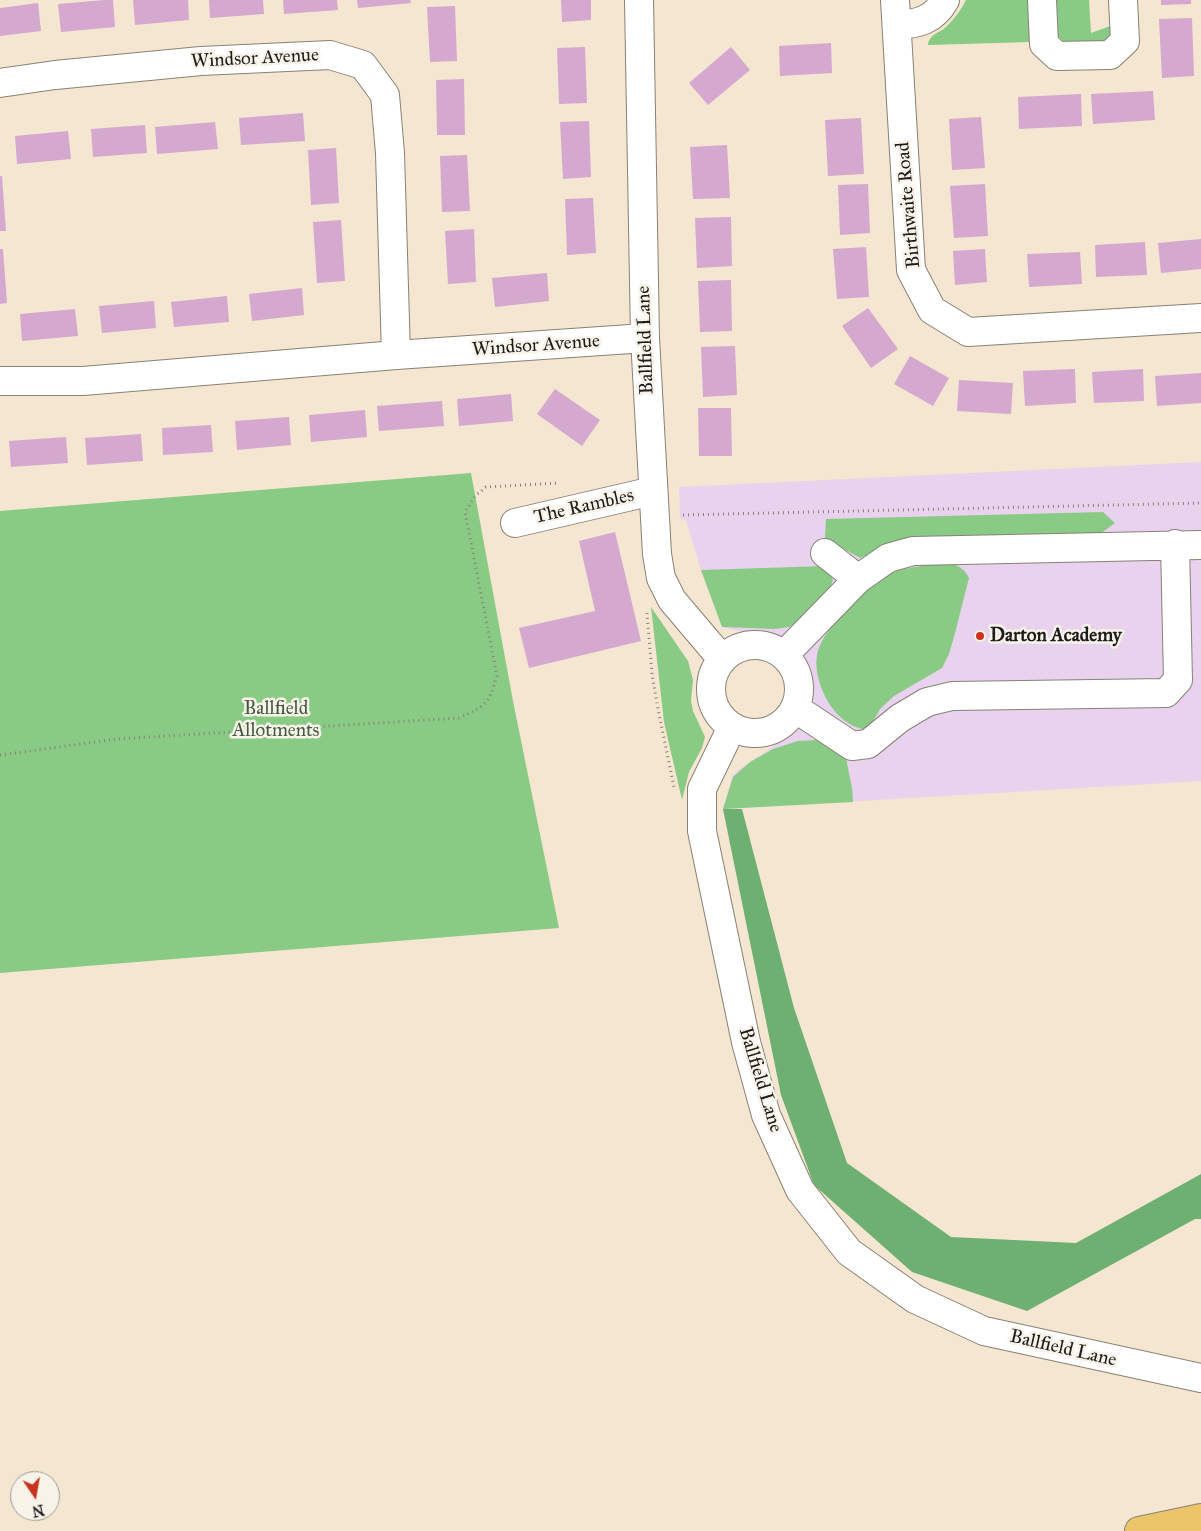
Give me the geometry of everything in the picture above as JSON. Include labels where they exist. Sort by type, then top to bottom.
[{"type":"highway","points":[[1139,1531],[1201,1518]]},
{"type":"street","name":"Ballfield Lane","points":[[639,0],[645,338],[657,554],[661,578],[672,600],[722,659]]},
{"type":"street","points":[[896,12],[912,24],[934,15],[945,0]]},
{"type":"street","points":[[1042,0],[1044,44],[1057,56],[1110,55],[1126,41],[1123,0]]},
{"type":"street","name":"Birthwaite Road","points":[[896,12],[911,270],[932,310],[968,332],[1201,318]]},
{"type":"street","name":"Windsor Avenue","points":[[0,83],[55,75],[202,61],[330,55],[363,65],[385,95],[390,153],[396,355]]},
{"type":"street","name":"Windsor Avenue","points":[[0,381],[84,381],[396,355],[645,338]]},
{"type":"street","name":"The Rambles","points":[[515,523],[654,503]]},
{"type":"street","points":[[784,656],[858,579],[888,558],[913,551],[1188,544],[1178,680],[1166,694],[952,696],[927,702],[900,718],[868,744],[852,746],[795,708]]},
{"type":"street","points":[[825,553],[858,579]]},
{"type":"street","points":[[759,645],[772,648],[784,656],[793,666],[798,680],[799,694],[795,708],[786,720],[775,729],[760,733],[746,733],[732,727],[722,719],[714,708],[710,695],[714,670],[722,659],[733,650],[745,646],[759,645]]},
{"type":"street","name":"Ballfield Lane","points":[[732,727],[702,788],[702,831],[746,1042],[766,1115],[800,1190],[849,1252],[915,1300],[984,1331],[1201,1378]]},
{"type":"path","points":[[0,755],[117,739],[459,718],[481,708],[491,695],[497,676],[465,512],[475,496],[486,487],[564,482]]},
{"type":"path","points":[[654,503],[1201,503]]},
{"type":"path","points":[[646,607],[652,674],[675,790]]},
{"type":"shaded area","name":"Darton Academy","points":[[1201,462],[1201,781],[723,809],[733,774],[814,718],[797,645],[722,627],[701,570],[686,520],[680,519],[679,487]]},
{"type":"green space","points":[[966,0],[1028,0],[1031,42],[928,45],[930,38],[953,20]]},
{"type":"green space","points":[[1052,0],[1089,0],[1091,33],[1113,25],[1107,40],[1099,44],[1065,43],[1055,33]]},
{"type":"green space","name":"Ballfield Allotments","points":[[471,473],[513,701],[559,928],[0,973],[0,511]]},
{"type":"green space","points":[[1103,512],[1115,523],[1100,534],[880,549],[860,558],[825,538],[826,519]]},
{"type":"green space","points":[[950,564],[961,568],[969,578],[949,654],[942,668],[894,696],[880,709],[871,725],[862,729],[856,727],[839,716],[830,706],[824,694],[817,667],[817,656],[820,646],[832,627],[872,584],[880,578],[893,573],[926,565]]},
{"type":"green space","points":[[825,566],[833,580],[828,593],[803,619],[789,627],[775,629],[722,627],[701,570]]},
{"type":"green space","points":[[651,607],[688,661],[693,680],[691,701],[693,711],[705,737],[702,748],[689,772],[682,800],[664,722]]},
{"type":"green space","points":[[815,740],[830,743],[845,753],[853,802],[723,809],[733,777],[750,762],[773,749],[798,741]]},
{"type":"green space","points":[[723,809],[742,809],[794,1008],[847,1163],[951,1237],[1076,1243],[1201,1174],[1201,1219],[1195,1219],[1027,1311],[912,1272],[814,1185],[781,1095]]},
{"type":"building","points":[[113,0],[115,27],[61,32],[58,4]]},
{"type":"building","points":[[133,0],[188,0],[189,20],[135,25]]},
{"type":"building","points":[[209,0],[263,0],[264,14],[210,18]]},
{"type":"building","points":[[283,0],[337,0],[338,10],[284,14]]},
{"type":"building","points":[[357,0],[410,0],[411,3],[358,8]]},
{"type":"building","points":[[561,0],[591,0],[591,20],[562,22]]},
{"type":"building","points":[[1161,0],[1191,0],[1191,4],[1161,5]]},
{"type":"building","points":[[38,3],[41,31],[0,36],[0,8]]},
{"type":"building","points":[[455,6],[457,61],[430,62],[427,7]]},
{"type":"building","points":[[1192,18],[1194,76],[1162,78],[1159,19]]},
{"type":"building","points":[[831,43],[832,73],[780,76],[779,46]]},
{"type":"building","points":[[585,47],[587,103],[559,104],[557,48]]},
{"type":"building","points":[[731,47],[750,70],[708,105],[689,83]]},
{"type":"building","points":[[464,79],[465,135],[437,135],[436,80]]},
{"type":"building","points":[[1153,91],[1155,120],[1093,124],[1091,94]]},
{"type":"building","points":[[1081,94],[1082,126],[1019,129],[1018,97]]},
{"type":"building","points":[[303,113],[305,141],[241,145],[239,118]]},
{"type":"building","points":[[981,117],[985,168],[952,170],[949,119]]},
{"type":"building","points":[[861,118],[864,174],[828,176],[825,120]]},
{"type":"building","points":[[589,121],[591,177],[563,179],[560,122]]},
{"type":"building","points":[[215,122],[218,149],[157,154],[155,127]]},
{"type":"building","points":[[145,125],[147,153],[93,157],[91,129]]},
{"type":"building","points":[[68,131],[71,159],[17,164],[15,136]]},
{"type":"building","points":[[727,145],[730,198],[693,199],[690,147]]},
{"type":"building","points":[[336,148],[339,203],[311,205],[308,150]]},
{"type":"building","points":[[467,155],[470,211],[442,212],[440,156]]},
{"type":"building","points":[[0,176],[2,176],[6,231],[0,231]]},
{"type":"building","points":[[868,184],[870,233],[840,235],[838,185]]},
{"type":"building","points":[[985,184],[988,236],[954,238],[950,186]]},
{"type":"building","points":[[593,198],[596,253],[567,255],[565,199]]},
{"type":"building","points":[[731,217],[732,266],[697,268],[695,218]]},
{"type":"building","points":[[341,220],[345,281],[317,283],[313,222]]},
{"type":"building","points":[[474,229],[476,282],[448,284],[445,231]]},
{"type":"building","points":[[1201,239],[1201,269],[1161,273],[1158,243]]},
{"type":"building","points":[[1145,242],[1147,275],[1096,277],[1095,245]]},
{"type":"building","points":[[866,247],[869,297],[837,299],[833,249]]},
{"type":"building","points":[[0,249],[3,249],[7,303],[0,304]]},
{"type":"building","points":[[985,249],[987,282],[955,285],[953,251]]},
{"type":"building","points":[[1080,252],[1082,284],[1029,287],[1027,254]]},
{"type":"building","points":[[547,273],[549,301],[495,307],[492,278]]},
{"type":"building","points":[[731,280],[732,331],[700,332],[698,281]]},
{"type":"building","points":[[302,288],[304,315],[252,321],[249,294]]},
{"type":"building","points":[[227,296],[229,322],[174,327],[171,302]]},
{"type":"building","points":[[154,301],[156,328],[102,333],[99,306]]},
{"type":"building","points":[[868,308],[898,349],[871,368],[842,326]]},
{"type":"building","points":[[75,309],[78,336],[22,341],[20,314]]},
{"type":"building","points":[[735,346],[737,395],[703,397],[701,347]]},
{"type":"building","points":[[910,356],[949,378],[933,406],[894,384]]},
{"type":"building","points":[[1075,369],[1076,403],[1025,406],[1023,371]]},
{"type":"building","points":[[1143,369],[1144,401],[1094,403],[1092,372]]},
{"type":"building","points":[[1201,373],[1201,403],[1157,406],[1155,376]]},
{"type":"building","points":[[959,380],[1013,383],[1011,414],[957,411]]},
{"type":"building","points":[[555,389],[600,420],[582,446],[537,414]]},
{"type":"building","points":[[511,394],[513,421],[459,426],[457,399]]},
{"type":"building","points":[[442,401],[444,426],[379,431],[377,406]]},
{"type":"building","points":[[698,408],[731,408],[732,456],[699,456]]},
{"type":"building","points":[[365,410],[367,437],[311,442],[309,415]]},
{"type":"building","points":[[289,417],[291,445],[237,450],[235,421]]},
{"type":"building","points":[[211,425],[213,452],[163,455],[162,428]]},
{"type":"building","points":[[141,434],[143,461],[87,465],[85,438]]},
{"type":"building","points":[[66,437],[68,463],[11,467],[9,441]]},
{"type":"building","points":[[615,532],[641,641],[529,668],[519,628],[595,611],[579,541]]},
{"type":"place","name":"Darton Academy","points":[[980,636]]}]
